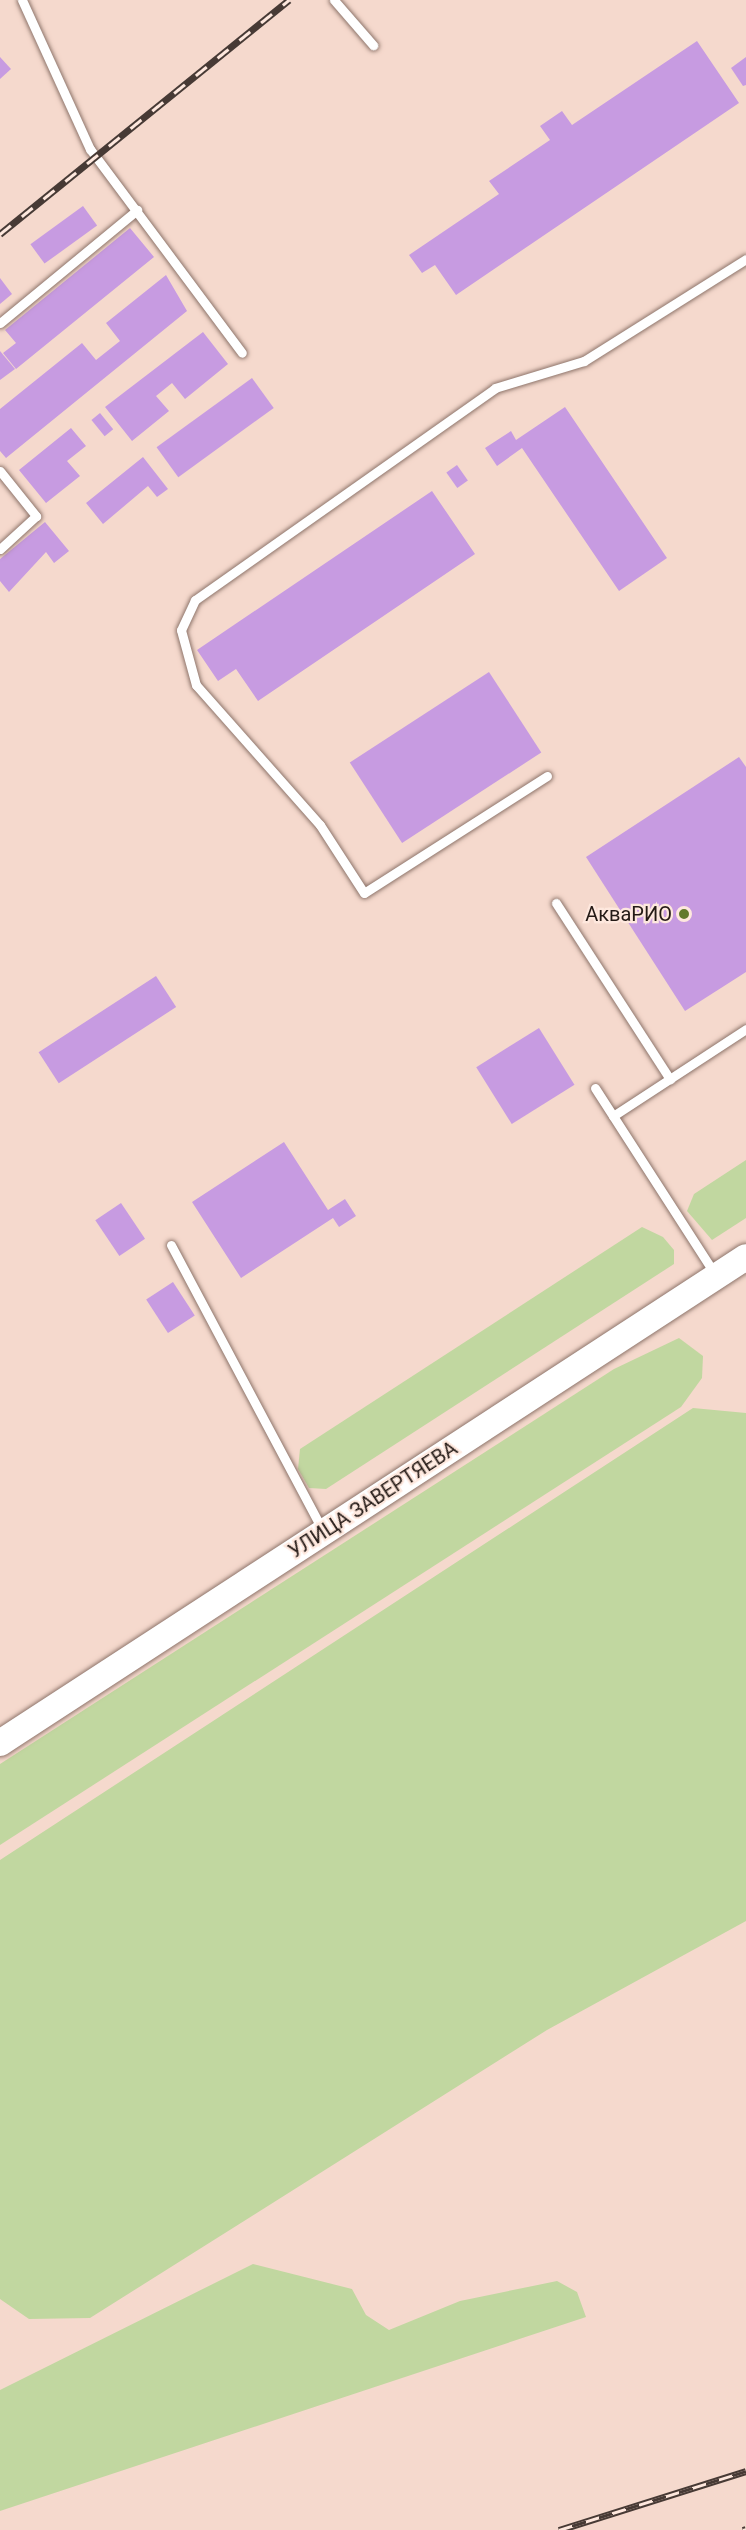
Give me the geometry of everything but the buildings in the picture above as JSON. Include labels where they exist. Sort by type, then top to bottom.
[{"type":"main road","name":"УЛИЦА ЗАВЕРТЯЕВА","points":[[0,1743],[746,1257]]},
{"type":"lane","points":[[22,0],[38,25],[84,137],[242,353]]},
{"type":"lane","points":[[334,0],[373,45]]},
{"type":"lane","points":[[0,323],[136,210]]},
{"type":"lane","points":[[547,776],[364,893],[320,825],[196,685],[181,630],[195,600],[495,388],[584,361],[746,259]]},
{"type":"lane","points":[[0,471],[36,516],[0,549]]},
{"type":"lane","points":[[556,903],[670,1078]]},
{"type":"lane","points":[[613,1116],[746,1029]]},
{"type":"lane","points":[[595,1089],[716,1276]]},
{"type":"lane","points":[[171,1245],[324,1533]]},
{"type":"green space","points":[[746,1160],[746,1218],[712,1240],[687,1211],[694,1194]]},
{"type":"green space","points":[[642,1227],[663,1237],[674,1250],[674,1264],[326,1489],[309,1488],[298,1469],[300,1449]]},
{"type":"green space","points":[[679,1338],[703,1356],[702,1378],[681,1407],[0,1845],[0,1764],[614,1369]]},
{"type":"green space","points":[[693,1408],[746,1413],[746,1921],[547,2030],[90,2318],[29,2319],[0,2299],[0,1860]]},
{"type":"green space","points":[[253,2264],[352,2289],[366,2315],[389,2330],[460,2301],[557,2281],[577,2292],[586,2317],[0,2511],[0,2390]]},
{"type":"railway","points":[[0,234],[289,0]]},
{"type":"railway","points":[[559,2530],[746,2471]]},
{"type":"place","name":"АкваРИО","points":[[684,914]]}]
